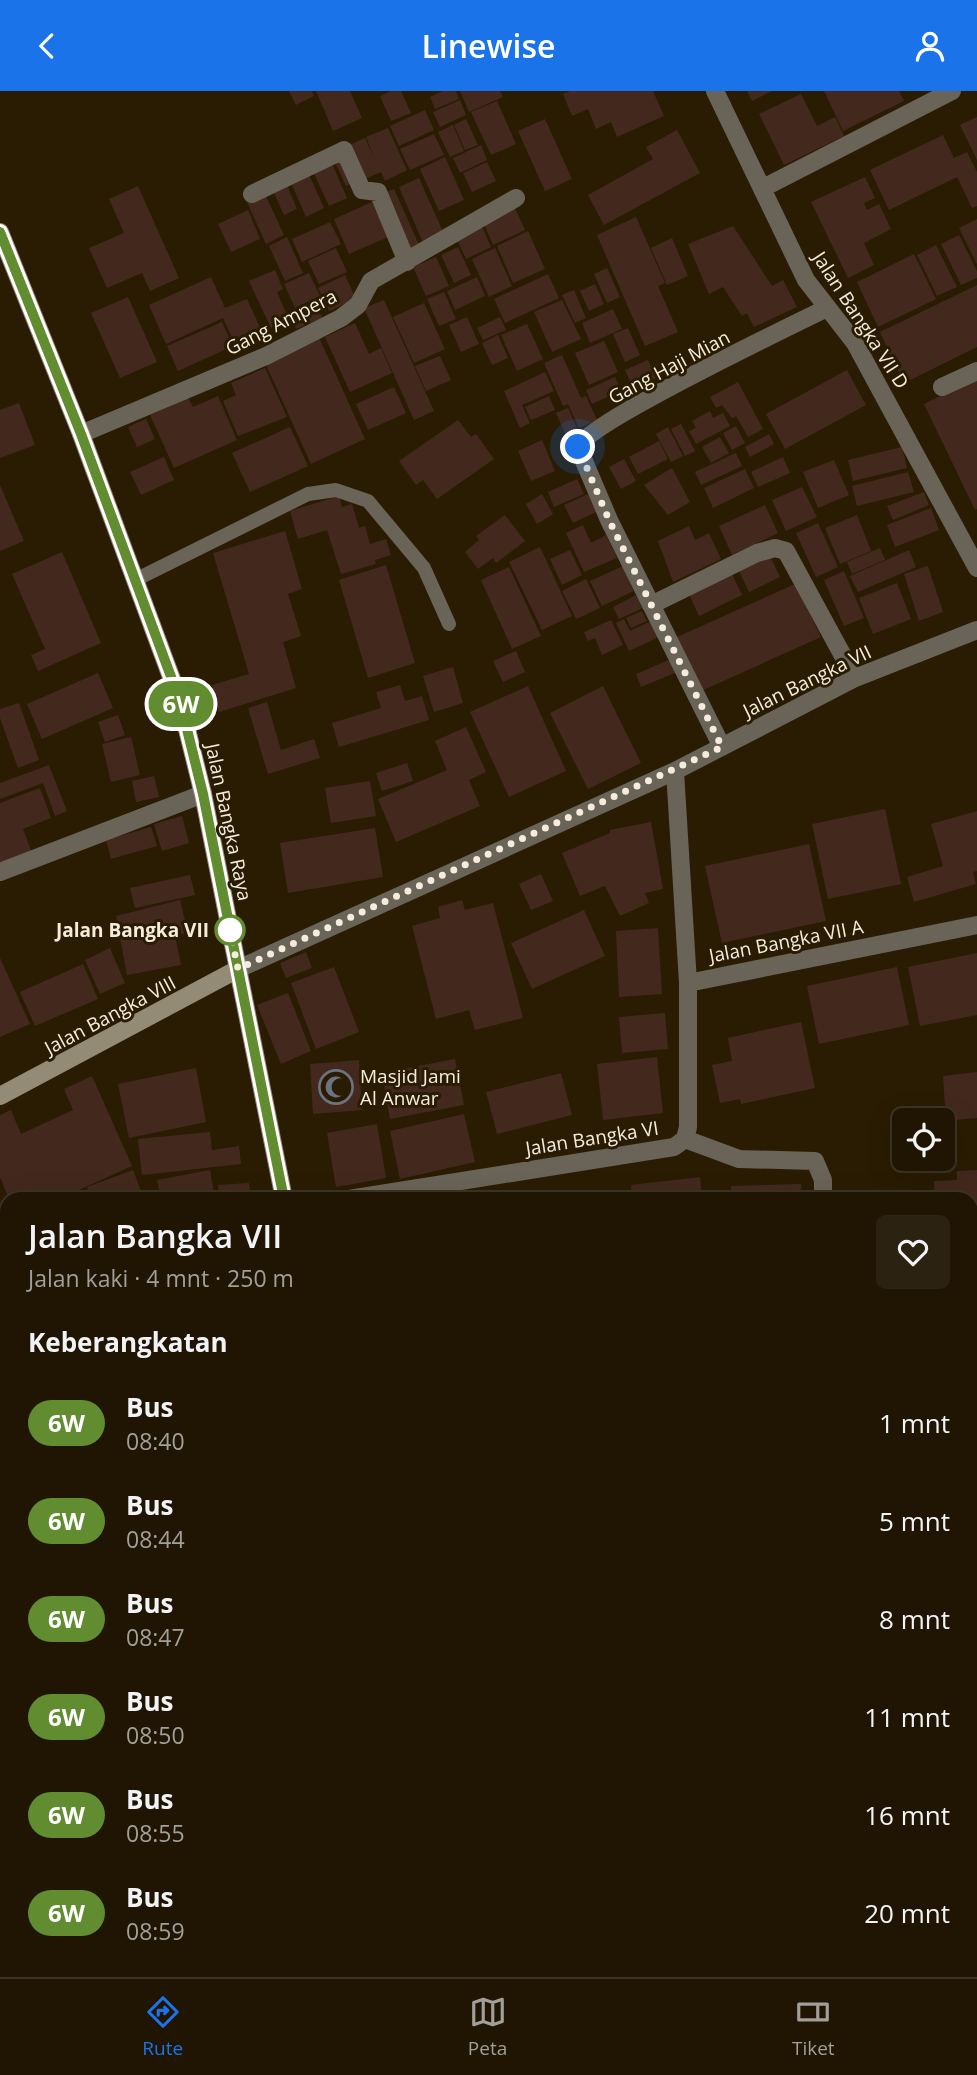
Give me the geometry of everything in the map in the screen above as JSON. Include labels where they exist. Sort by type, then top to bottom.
[{"type":"street","name":"Jalan Bangka VII D","points":[[715,91],[806,280],[855,343],[977,568]]},
{"type":"street","points":[[763,188],[928,97],[952,91]]},
{"type":"street","points":[[252,194],[344,150],[362,190],[378,191],[407,262]]},
{"type":"street","name":"Gang Ampera","points":[[81,434],[266,356],[341,318],[358,305],[371,281],[516,198]]},
{"type":"street","name":"Jalan Bangka Raya","points":[[0,232],[81,434],[180,701],[203,794],[283,1192]]},
{"type":"street","name":"Gang Haji Mian","points":[[722,747],[578,453],[581,442],[627,412],[827,308]]},
{"type":"street","points":[[943,387],[977,371]]},
{"type":"street","points":[[651,605],[757,553],[775,548],[786,551],[855,678]]},
{"type":"street","name":"Jalan Bangka VII","points":[[238,969],[675,771],[855,678],[977,630]]},
{"type":"street","name":"Jalan Bangka VII A","points":[[675,771],[688,983],[977,925]]},
{"type":"street","points":[[0,872],[203,794]]},
{"type":"street","name":"Jalan Bangka VIII","points":[[0,1096],[238,969]]},
{"type":"street","name":"Jalan Bangka VI","points":[[393,1192],[674,1147],[685,1139],[688,1127],[688,983]]},
{"type":"street","points":[[685,1139],[739,1159],[815,1161],[823,1180],[823,1192]]},
{"type":"lane","points":[[136,579],[308,493],[336,490],[368,501],[394,528],[424,568],[449,624]]},
{"type":"building","points":[[289,91],[312,91],[314,96],[296,105]]},
{"type":"building","points":[[316,91],[350,91],[362,118],[333,131]]},
{"type":"building","points":[[391,91],[401,91],[411,113],[391,121],[380,96]]},
{"type":"building","points":[[443,91],[456,91],[459,99],[435,109],[430,97]]},
{"type":"building","points":[[460,91],[500,91],[503,97],[469,112]]},
{"type":"building","points":[[570,91],[653,91],[664,116],[617,137],[611,122],[596,129],[588,109],[572,116],[563,94]]},
{"type":"building","points":[[747,91],[772,91],[752,101]]},
{"type":"building","points":[[824,91],[899,91],[904,101],[843,131]]},
{"type":"building","points":[[801,94],[817,126],[835,117],[844,136],[784,165],[759,114]]},
{"type":"building","points":[[460,100],[466,115],[440,127],[433,112]]},
{"type":"building","points":[[497,101],[516,144],[491,155],[471,112]]},
{"type":"building","points":[[425,110],[434,130],[399,146],[390,126]]},
{"type":"building","points":[[977,117],[977,160],[960,125]]},
{"type":"building","points":[[466,119],[478,145],[465,150],[454,125]]},
{"type":"building","points":[[545,119],[572,179],[545,191],[518,131]]},
{"type":"building","points":[[453,125],[464,151],[450,157],[438,132]]},
{"type":"building","points":[[388,128],[407,170],[385,181],[381,172],[361,181],[345,147],[365,138],[374,158],[366,137]]},
{"type":"building","points":[[677,130],[700,173],[604,225],[588,195],[653,159],[646,147]]},
{"type":"building","points":[[434,134],[444,155],[410,170],[400,149]]},
{"type":"building","points":[[943,135],[954,158],[967,152],[977,172],[977,206],[972,208],[957,177],[889,210],[870,170]]},
{"type":"building","points":[[481,145],[487,160],[460,173],[453,158]]},
{"type":"building","points":[[345,155],[357,181],[346,186],[334,160]]},
{"type":"building","points":[[445,157],[464,200],[439,211],[420,169]]},
{"type":"building","points":[[330,159],[347,198],[329,206],[311,167]]},
{"type":"building","points":[[487,162],[496,181],[472,192],[463,173]]},
{"type":"building","points":[[307,170],[324,208],[306,217],[289,178]]},
{"type":"building","points":[[865,177],[875,198],[864,203],[867,210],[879,204],[891,229],[864,243],[874,265],[848,278],[811,202]]},
{"type":"building","points":[[419,178],[444,234],[423,243],[399,187]]},
{"type":"building","points":[[287,185],[297,209],[284,215],[273,191]]},
{"type":"building","points":[[138,186],[179,278],[150,291],[142,273],[107,288],[89,248],[124,233],[109,199]]},
{"type":"building","points":[[394,189],[420,247],[408,252],[382,194]]},
{"type":"building","points":[[265,194],[284,235],[266,244],[247,202]]},
{"type":"building","points":[[372,202],[388,237],[349,254],[334,219]]},
{"type":"building","points":[[514,206],[525,230],[493,245],[482,220]]},
{"type":"building","points":[[248,210],[260,239],[231,252],[218,224]]},
{"type":"building","points":[[636,217],[665,283],[658,286],[678,332],[645,346],[597,235]]},
{"type":"building","points":[[977,219],[977,264],[959,228]]},
{"type":"building","points":[[330,222],[341,244],[302,262],[292,239]]},
{"type":"building","points":[[481,224],[491,247],[466,259],[455,236]]},
{"type":"building","points":[[733,226],[772,286],[783,280],[797,307],[754,327],[747,313],[742,316],[723,287],[709,294],[688,244]]},
{"type":"building","points":[[528,231],[545,269],[513,283],[497,246]]},
{"type":"building","points":[[959,235],[977,271],[977,278],[961,285],[941,244]]},
{"type":"building","points":[[287,237],[303,273],[285,281],[269,246]]},
{"type":"building","points":[[672,238],[688,276],[667,285],[651,248]]},
{"type":"building","points":[[936,245],[957,287],[937,296],[917,255]]},
{"type":"building","points":[[458,247],[471,275],[454,283],[441,255]]},
{"type":"building","points":[[336,248],[347,272],[319,284],[308,261]]},
{"type":"building","points":[[495,248],[512,286],[489,297],[472,259]]},
{"type":"building","points":[[914,254],[936,299],[878,327],[857,282]]},
{"type":"building","points":[[436,257],[449,286],[426,296],[413,267]]},
{"type":"building","points":[[607,268],[620,297],[607,303],[594,274]]},
{"type":"building","points":[[275,270],[283,289],[277,292],[289,320],[271,328],[249,281]]},
{"type":"building","points":[[309,273],[320,296],[295,308],[284,284]]},
{"type":"building","points":[[548,274],[559,298],[505,323],[494,299]]},
{"type":"building","points":[[345,275],[356,299],[329,311],[318,288]]},
{"type":"building","points":[[211,277],[225,308],[247,299],[263,334],[236,346],[223,318],[166,344],[149,305]]},
{"type":"building","points":[[477,277],[485,296],[455,310],[447,291]]},
{"type":"building","points":[[595,284],[604,304],[589,311],[580,291]]},
{"type":"building","points":[[977,285],[977,347],[904,383],[880,332]]},
{"type":"building","points":[[574,290],[586,318],[575,323],[562,295]]},
{"type":"building","points":[[444,292],[456,319],[439,326],[427,299]]},
{"type":"building","points":[[128,297],[157,362],[120,378],[91,313]]},
{"type":"building","points":[[384,300],[434,411],[414,420],[364,308]]},
{"type":"building","points":[[562,300],[581,339],[552,352],[534,312]]},
{"type":"building","points":[[315,303],[322,318],[296,329],[289,314]]},
{"type":"building","points":[[424,303],[445,349],[414,363],[393,317]]},
{"type":"building","points":[[613,309],[622,329],[590,343],[582,323]]},
{"type":"building","points":[[467,317],[479,344],[461,352],[449,325]]},
{"type":"building","points":[[500,317],[506,330],[483,340],[477,328]]},
{"type":"building","points":[[222,322],[233,346],[178,371],[167,346]]},
{"type":"building","points":[[355,323],[369,354],[381,348],[392,373],[350,392],[325,337]]},
{"type":"building","points":[[527,324],[543,359],[517,371],[501,335]]},
{"type":"building","points":[[628,328],[640,355],[625,362],[613,334]]},
{"type":"building","points":[[317,333],[365,439],[311,464],[263,358]]},
{"type":"building","points":[[498,335],[508,358],[492,365],[482,343]]},
{"type":"building","points":[[604,341],[618,372],[589,385],[575,353]]},
{"type":"building","points":[[562,355],[581,398],[586,396],[597,420],[579,428],[568,404],[563,406],[544,363]]},
{"type":"building","points":[[440,356],[451,380],[426,391],[415,366]]},
{"type":"building","points":[[648,360],[656,378],[633,388],[625,370]]},
{"type":"building","points":[[265,368],[287,417],[238,436],[223,401],[236,395],[231,383]]},
{"type":"building","points":[[847,370],[866,405],[785,449],[766,414]]},
{"type":"building","points":[[545,372],[554,391],[522,405],[530,423],[520,428],[504,391]]},
{"type":"building","points":[[615,377],[621,391],[592,404],[586,390]]},
{"type":"building","points":[[977,378],[977,509],[975,510],[924,404]]},
{"type":"building","points":[[738,382],[763,429],[748,437],[736,416],[732,418],[722,405],[716,408],[710,397]]},
{"type":"building","points":[[394,387],[406,413],[368,430],[356,404]]},
{"type":"building","points":[[218,396],[237,440],[174,468],[150,415],[188,398],[193,407]]},
{"type":"building","points":[[549,396],[555,410],[531,420],[525,407]]},
{"type":"building","points":[[19,403],[35,445],[0,458],[0,410]]},
{"type":"building","points":[[568,408],[579,433],[567,438],[556,413]]},
{"type":"building","points":[[710,411],[713,418],[723,413],[730,426],[696,444],[689,431],[696,428],[692,421]]},
{"type":"building","points":[[146,419],[155,439],[137,447],[128,427]]},
{"type":"building","points":[[458,420],[471,437],[476,434],[494,459],[437,499],[423,480],[416,485],[399,461]]},
{"type":"building","points":[[681,424],[695,451],[685,456],[671,429]]},
{"type":"building","points":[[736,426],[745,443],[732,450],[723,433]]},
{"type":"building","points":[[290,427],[308,466],[250,492],[232,453]]},
{"type":"building","points":[[668,427],[683,456],[671,462],[656,434]]},
{"type":"building","points":[[769,434],[774,444],[750,457],[745,447]]},
{"type":"building","points":[[720,437],[729,453],[711,463],[702,447]]},
{"type":"building","points":[[542,440],[555,471],[531,481],[518,451]]},
{"type":"building","points":[[659,441],[668,459],[638,474],[629,457]]},
{"type":"building","points":[[902,447],[907,468],[853,481],[848,460]]},
{"type":"building","points":[[736,453],[742,466],[701,485],[695,472]]},
{"type":"building","points":[[164,457],[174,480],[141,495],[130,472]]},
{"type":"building","points":[[783,457],[790,473],[758,487],[751,472]]},
{"type":"building","points":[[624,459],[636,481],[621,489],[609,467]]},
{"type":"building","points":[[834,460],[849,495],[818,508],[803,472]]},
{"type":"building","points":[[672,468],[690,502],[668,515],[644,485]]},
{"type":"building","points":[[745,469],[754,488],[713,508],[704,488]]},
{"type":"building","points":[[908,472],[914,492],[857,506],[852,486]]},
{"type":"building","points":[[577,479],[584,494],[554,507],[548,492]]},
{"type":"building","points":[[0,485],[24,541],[0,551]]},
{"type":"building","points":[[802,487],[817,517],[786,531],[772,500]]},
{"type":"building","points":[[924,492],[929,505],[893,520],[887,506]]},
{"type":"building","points":[[542,494],[553,514],[537,524],[526,504]]},
{"type":"building","points":[[588,494],[596,512],[573,523],[564,505]]},
{"type":"building","points":[[339,496],[342,507],[352,504],[359,528],[365,526],[370,544],[386,539],[391,555],[375,560],[376,564],[341,574],[327,530],[298,539],[290,511]]},
{"type":"building","points":[[765,505],[778,533],[732,555],[719,526]]},
{"type":"building","points":[[931,508],[939,530],[895,547],[887,525]]},
{"type":"building","points":[[505,515],[525,541],[496,563],[493,558],[478,569],[465,552],[479,540],[476,536]]},
{"type":"building","points":[[857,515],[871,551],[840,564],[825,528]]},
{"type":"building","points":[[818,523],[838,567],[816,577],[796,533]]},
{"type":"building","points":[[583,525],[591,543],[606,535],[617,558],[584,572],[566,533]]},
{"type":"building","points":[[689,526],[695,540],[709,533],[721,559],[673,582],[658,541]]},
{"type":"building","points":[[285,531],[302,589],[288,594],[301,636],[283,642],[296,688],[219,712],[212,685],[249,674],[213,553]]},
{"type":"building","points":[[540,547],[572,616],[542,630],[509,562]]},
{"type":"building","points":[[880,548],[885,560],[852,574],[847,562]]},
{"type":"building","points":[[570,550],[582,575],[562,585],[550,559]]},
{"type":"building","points":[[909,550],[916,567],[858,592],[850,576]]},
{"type":"building","points":[[62,552],[101,643],[38,671],[31,655],[45,649],[12,574]]},
{"type":"building","points":[[770,556],[780,577],[749,592],[739,571]]},
{"type":"building","points":[[386,565],[415,663],[368,678],[339,580]]},
{"type":"building","points":[[623,566],[634,591],[602,606],[590,581]]},
{"type":"building","points":[[928,566],[943,612],[919,621],[904,574]]},
{"type":"building","points":[[509,567],[541,636],[512,649],[481,580]]},
{"type":"building","points":[[844,571],[864,618],[844,626],[824,580]]},
{"type":"building","points":[[732,574],[742,595],[699,616],[689,594]]},
{"type":"building","points":[[586,579],[600,608],[576,619],[562,591]]},
{"type":"building","points":[[897,583],[911,619],[873,634],[859,598]]},
{"type":"building","points":[[795,584],[821,637],[701,691],[677,637]]},
{"type":"building","points":[[638,594],[645,607],[619,619],[613,607]]},
{"type":"building","points":[[642,611],[647,621],[631,628],[626,618]]},
{"type":"building","points":[[624,619],[630,631],[651,621],[659,637],[629,651],[616,623]]},
{"type":"building","points":[[611,620],[623,645],[602,655],[595,638],[588,641],[584,632]]},
{"type":"building","points":[[516,651],[525,672],[503,682],[493,661]]},
{"type":"building","points":[[671,659],[677,672],[641,687],[636,674]]},
{"type":"building","points":[[453,667],[463,703],[434,712],[423,676]]},
{"type":"building","points":[[98,673],[113,708],[42,739],[27,704]]},
{"type":"building","points":[[400,685],[405,701],[422,696],[429,720],[339,747],[332,723],[381,708],[376,692]]},
{"type":"building","points":[[528,686],[566,771],[509,797],[470,712]]},
{"type":"building","points":[[603,686],[641,763],[588,789],[550,713]]},
{"type":"building","points":[[267,702],[281,750],[314,739],[320,758],[268,774],[248,708]]},
{"type":"building","points":[[19,703],[39,760],[18,768],[0,718],[0,709]]},
{"type":"building","points":[[118,715],[125,735],[105,742],[98,722]]},
{"type":"building","points":[[466,727],[486,772],[469,780],[480,806],[396,842],[378,799],[447,770],[435,741]]},
{"type":"building","points":[[131,737],[140,775],[111,782],[102,744]]},
{"type":"building","points":[[407,763],[413,781],[382,791],[376,773]]},
{"type":"building","points":[[49,765],[67,811],[55,816],[43,783],[0,799],[0,783]]},
{"type":"building","points":[[154,776],[159,797],[136,802],[132,781]]},
{"type":"building","points":[[370,781],[376,816],[331,823],[325,788]]},
{"type":"building","points":[[40,788],[51,818],[23,829],[32,853],[0,865],[0,803]]},
{"type":"building","points":[[885,809],[901,884],[828,899],[812,824]]},
{"type":"building","points":[[977,811],[977,871],[973,872],[976,884],[914,902],[907,877],[943,866],[931,824]]},
{"type":"building","points":[[182,816],[189,843],[162,851],[154,824]]},
{"type":"building","points":[[651,822],[663,889],[645,893],[649,903],[620,916],[605,886],[580,896],[562,853],[610,833],[610,830]]},
{"type":"building","points":[[151,827],[157,846],[111,859],[106,840]]},
{"type":"building","points":[[375,828],[383,877],[288,893],[280,843]]},
{"type":"building","points":[[809,844],[826,921],[722,943],[705,866]]},
{"type":"building","points":[[541,874],[553,901],[531,910],[519,884]]},
{"type":"building","points":[[190,875],[195,895],[135,908],[130,888]]},
{"type":"building","points":[[180,900],[188,933],[175,935],[181,965],[127,975],[116,916]]},
{"type":"building","points":[[462,900],[465,910],[493,903],[523,1018],[475,1030],[469,1010],[436,1019],[412,926],[440,918],[438,907]]},
{"type":"building","points":[[584,910],[605,956],[532,989],[511,943]]},
{"type":"building","points":[[658,928],[662,994],[619,997],[616,931]]},
{"type":"building","points":[[110,948],[125,983],[100,994],[85,960]]},
{"type":"building","points":[[306,952],[312,968],[286,978],[280,963]]},
{"type":"building","points":[[977,953],[977,1015],[920,1026],[908,967]]},
{"type":"building","points":[[0,958],[30,1024],[0,1037]]},
{"type":"building","points":[[83,964],[98,999],[35,1026],[20,992]]},
{"type":"building","points":[[334,967],[359,1032],[316,1049],[291,983]]},
{"type":"building","points":[[897,967],[909,1025],[819,1044],[807,986]]},
{"type":"building","points":[[288,993],[311,1051],[281,1064],[257,1005]]},
{"type":"building","points":[[665,1013],[668,1049],[622,1053],[619,1017]]},
{"type":"building","points":[[801,1022],[815,1088],[741,1104],[740,1099],[720,1103],[712,1065],[732,1061],[728,1038]]},
{"type":"building","points":[[657,1057],[663,1113],[603,1120],[597,1064]]},
{"type":"building","points":[[455,1059],[464,1105],[390,1119],[382,1073]]},
{"type":"building","name":"Masjid Jami Al Anwar","points":[[359,1060],[362,1110],[313,1114],[310,1064]]},
{"type":"building","points":[[196,1068],[206,1122],[129,1138],[118,1084]]},
{"type":"building","points":[[977,1072],[977,1118],[955,1120],[955,1108],[945,1108],[943,1076]]},
{"type":"building","points":[[561,1073],[572,1115],[497,1134],[486,1092]]},
{"type":"building","points":[[92,1076],[132,1166],[74,1192],[6,1192],[0,1177],[0,1115],[11,1110],[21,1134],[73,1110],[64,1089]]},
{"type":"building","points":[[464,1114],[475,1162],[400,1179],[390,1131]]},
{"type":"building","points":[[377,1124],[386,1178],[336,1187],[327,1133]]},
{"type":"building","points":[[210,1132],[212,1150],[239,1146],[241,1164],[142,1175],[138,1139]]},
{"type":"building","points":[[133,1170],[141,1192],[89,1192],[87,1187]]},
{"type":"building","points":[[210,1170],[214,1192],[160,1192],[157,1180]]},
{"type":"building","points":[[977,1170],[977,1192],[935,1192],[934,1181],[957,1180],[957,1171]]},
{"type":"building","points":[[700,1177],[701,1192],[632,1192],[631,1185]]},
{"type":"building","points":[[249,1183],[250,1192],[218,1192],[218,1185]]},
{"type":"building","points":[[801,1184],[802,1192],[731,1192],[731,1186]]},
{"type":"bus line","name":"6W","points":[[0,232],[81,434],[180,701],[203,794],[283,1192]]},
{"type":"place","name":"Jalan Bangka VII","points":[[230,930]]},
{"type":"place","name":"Masjid Jami Al Anwar","points":[[336,1087]]},
{"type":"route","points":[[230,930],[238,969],[675,771],[722,747],[609,520],[578,453],[578,447]]}]
